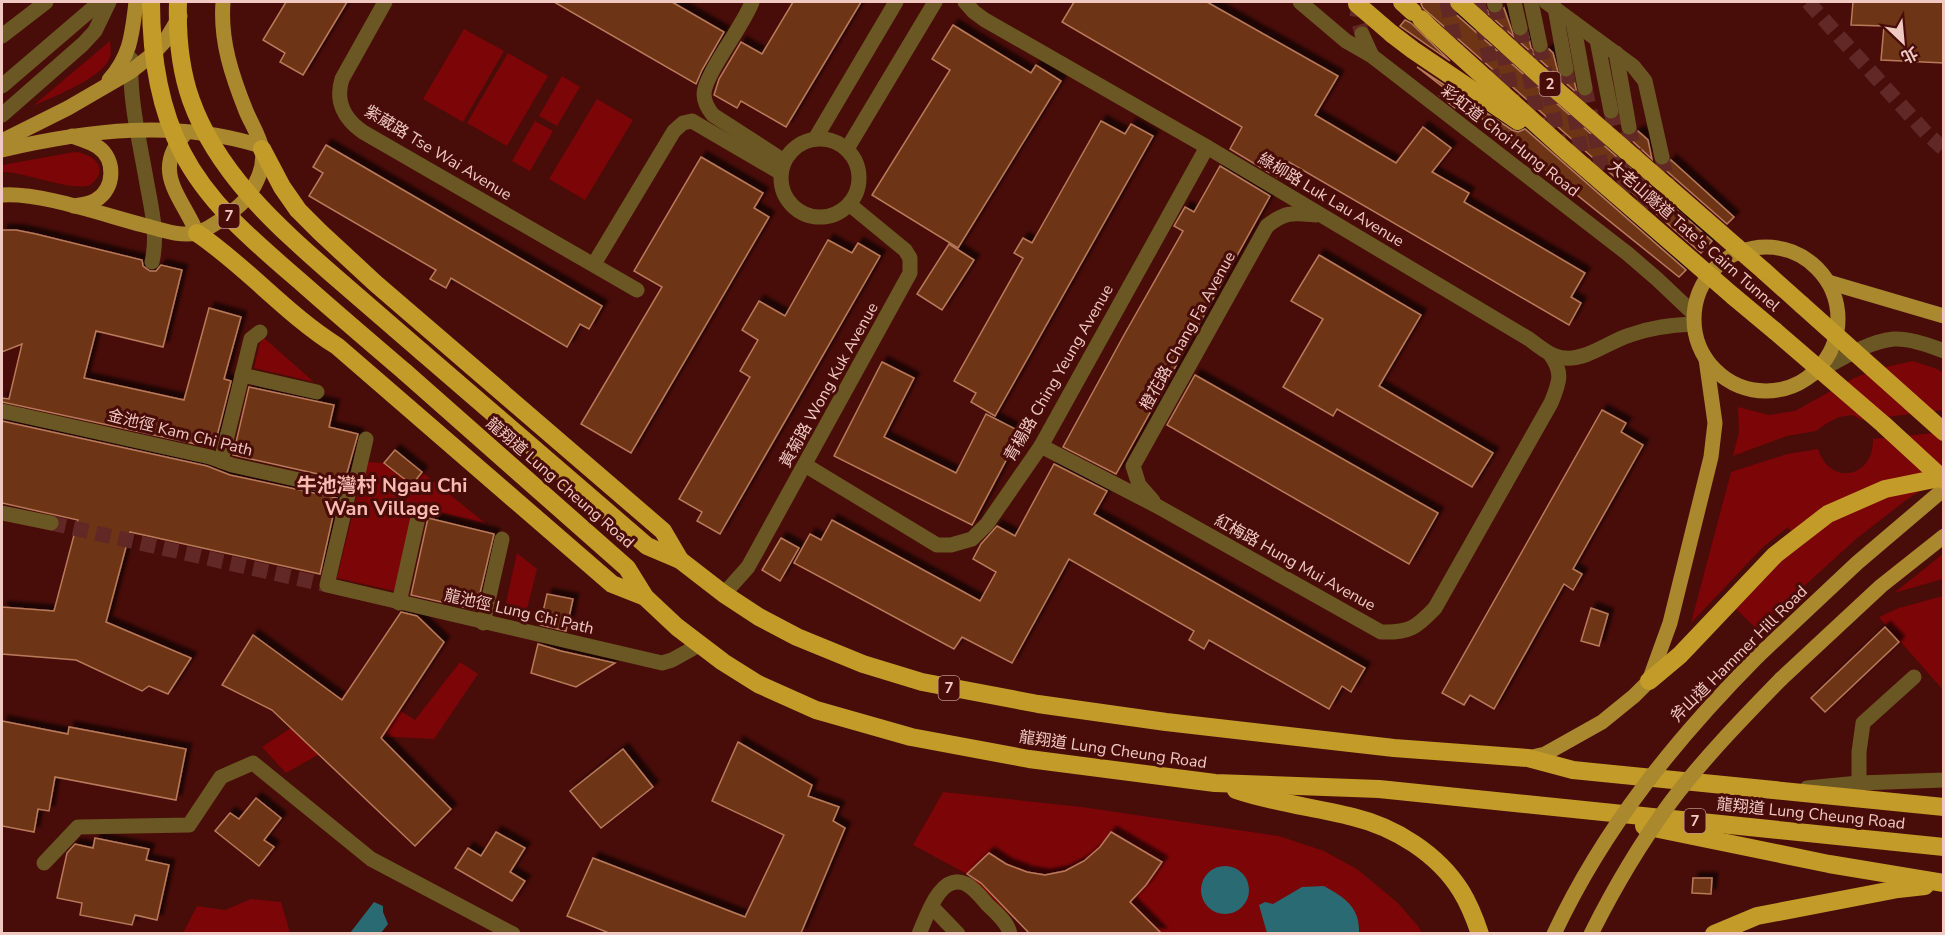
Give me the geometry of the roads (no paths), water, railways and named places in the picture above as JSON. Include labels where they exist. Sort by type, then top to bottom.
[{"type":"highway","name":"龍翔道 Lung Cheung Road","points":[[151,2],[152,42],[158,88],[172,132],[195,175],[228,215],[253,240],[627,568],[645,597],[699,645],[734,669],[799,704],[857,723],[912,737],[1029,759],[1215,783],[1379,789],[1944,847]]},
{"type":"highway","name":"龍翔道 Lung Cheung Road","points":[[178,2],[180,50],[186,85],[199,120],[221,159],[272,220],[647,546],[680,560],[724,594],[777,627],[823,648],[892,674],[954,689],[1038,704],[1241,732],[1394,748],[1528,758],[1573,770],[1944,807]]},
{"type":"highway","points":[[1354,2],[1413,51],[1566,151]]},
{"type":"highway","name":"大老山隧道 Tate's Cairn Tunnel","points":[[1460,2],[1944,432]]},
{"type":"highway","name":"大老山隧道 Tate's Cairn Tunnel","points":[[1412,11],[1566,151],[1944,478]]},
{"type":"highway","points":[[261,148],[282,187],[298,210],[313,225],[375,283],[663,531],[680,560]]},
{"type":"highway","points":[[197,233],[233,258],[317,333],[337,346],[612,584],[645,597]]},
{"type":"highway","points":[[1649,681],[1680,655],[1775,555],[1828,514],[1867,495],[1902,484],[1944,478]]},
{"type":"highway","points":[[1215,783],[1258,797],[1354,817],[1395,832],[1420,849],[1450,876],[1461,892],[1480,933]]},
{"type":"highway","points":[[1560,807],[1699,838],[1944,884]]},
{"type":"highway","points":[[1714,933],[1757,916],[1898,889],[1944,884]]},
{"type":"main road","points":[[98,91],[119,68],[131,41],[136,2]]},
{"type":"main road","points":[[2,141],[130,72],[165,41],[187,2]]},
{"type":"main road","points":[[2,195],[26,196],[181,233],[197,233],[231,213],[245,200],[256,184],[261,168],[261,148],[231,70],[224,43],[223,2]]},
{"type":"main road","points":[[2,150],[72,136],[138,128],[188,131],[238,139],[261,148]]},
{"type":"main road","points":[[188,131],[173,147],[169,162],[170,177],[175,193],[197,233]]},
{"type":"main road","points":[[72,136],[99,147],[106,154],[111,174],[109,184],[97,200],[72,206]]},
{"type":"main road","name":"彩虹道 Choi Hung Road","points":[[1752,248],[1778,248],[1801,256],[1821,272],[1828,282],[1838,310],[1836,333],[1828,354],[1820,366],[1809,376],[1790,387],[1769,391],[1748,389],[1720,375],[1706,359],[1697,343],[1694,319],[1700,289],[1716,267],[1731,256],[1752,248]]},
{"type":"main road","name":"彩虹道 Choi Hung Road","points":[[1828,282],[1944,316]]},
{"type":"main road","name":"龍翔道 Lung Cheung Road","points":[[1528,758],[1545,754],[1602,722],[1649,681],[1670,623],[1711,457],[1715,423],[1706,359]]},
{"type":"main road","name":"斧山道 Hammer Hill Road","points":[[1554,933],[1596,855],[1644,783],[1714,700],[1857,563],[1944,489]]},
{"type":"main road","points":[[1591,933],[1632,860],[1671,802],[1725,737],[1781,679],[1881,586],[1944,536]]},
{"type":"street","points":[[2,36],[46,2]]},
{"type":"street","points":[[2,86],[100,2]]},
{"type":"street","points":[[2,115],[83,44],[95,31],[109,2]]},
{"type":"street","name":"紫葳路 Tse Wai Avenue","points":[[385,2],[345,71],[339,86],[340,103],[348,120],[363,132],[637,290]]},
{"type":"street","points":[[752,2],[745,18],[706,82],[704,95],[708,109],[713,115],[783,167]]},
{"type":"street","points":[[815,139],[896,2]]},
{"type":"street","points":[[847,149],[935,2]]},
{"type":"street","name":"綠柳路 Luk Lau Avenue","points":[[965,2],[985,20],[1324,216],[1529,339],[1550,354]]},
{"type":"street","name":"彩虹道 Choi Hung Road","points":[[1300,2],[1346,41],[1372,56],[1628,254],[1658,279],[1694,319]]},
{"type":"street","points":[[1514,2],[1520,28]]},
{"type":"street","points":[[1531,2],[1540,45]]},
{"type":"street","points":[[1551,5],[1633,66],[1645,81],[1662,157]]},
{"type":"street","points":[[1551,5],[1566,69]]},
{"type":"street","points":[[1574,22],[1585,88]]},
{"type":"street","points":[[1362,34],[1372,56]]},
{"type":"street","points":[[1597,40],[1611,111]]},
{"type":"street","points":[[131,41],[130,72],[155,228],[152,262]]},
{"type":"street","points":[[1616,53],[1629,127]]},
{"type":"street","points":[[594,264],[674,131],[682,123],[692,120],[783,167]]},
{"type":"street","points":[[815,139],[826,139],[838,143],[847,149],[858,169],[859,181],[856,193],[840,212],[817,217],[805,214],[787,200],[781,182],[783,167],[792,150],[802,143],[815,139]]},
{"type":"street","name":"青楊路 Ching Yeung Avenue","points":[[805,465],[937,545],[951,545],[972,539],[987,524],[1041,446],[1207,147]]},
{"type":"street","name":"黃菊路 Wong Kuk Avenue","points":[[724,594],[748,567],[910,273],[910,258],[905,250],[849,204]]},
{"type":"street","name":"橙花路 Chang Fa Avenue","points":[[1157,506],[1139,485],[1133,466],[1267,226],[1279,216],[1297,213],[1324,216]]},
{"type":"street","points":[[1550,354],[1566,359],[1653,328],[1694,319]]},
{"type":"street","points":[[221,461],[250,339],[260,332]]},
{"type":"street","name":"彩虹道 Choi Hung Road","points":[[1809,376],[1855,352],[1893,339],[1911,341],[1944,351]]},
{"type":"street","name":"紅梅路 Hung Mui Avenue","points":[[1041,446],[1157,506],[1381,632],[1401,633],[1421,623],[1435,608],[1551,403],[1560,382],[1558,365],[1550,354]]},
{"type":"street","points":[[242,375],[318,392]]},
{"type":"street","name":"金池徑 Kam Chi Path","points":[[2,411],[350,492]]},
{"type":"street","points":[[350,492],[356,482],[366,439]]},
{"type":"street","name":"龍池徑 Lung Chi Path","points":[[350,492],[327,585],[662,663],[699,645]]},
{"type":"street","points":[[2,513],[51,523]]},
{"type":"street","points":[[399,603],[419,513]]},
{"type":"street","points":[[483,622],[502,539]]},
{"type":"street","points":[[1859,783],[1859,752],[1863,723],[1914,677]]},
{"type":"street","points":[[44,863],[78,827],[189,825],[221,777],[253,763],[371,859],[513,933]]},
{"type":"street","points":[[1787,791],[1859,783],[1944,780]]},
{"type":"street","points":[[919,933],[939,892],[946,885],[955,882],[964,883],[971,888],[1005,922],[1010,933]]},
{"type":"street","points":[[932,906],[958,933]]},
{"type":"water","points":[[1225,866],[1242,873],[1249,890],[1242,907],[1225,914],[1208,907],[1201,890],[1208,873]]},
{"type":"water","points":[[1324,886],[1350,904],[1357,916],[1359,933],[1267,933],[1259,905],[1265,902],[1273,904],[1302,887]]},
{"type":"water","points":[[374,902],[383,906],[388,924],[381,933],[350,933]]},
{"type":"tunnel","points":[[1359,2],[1357,17],[1362,34]]},
{"type":"tunnel","points":[[1447,2],[1456,48],[1461,58]]},
{"type":"tunnel","points":[[1478,2],[1496,92]]},
{"type":"tunnel","points":[[1808,2],[1927,134],[1944,149]]},
{"type":"tunnel","points":[[1495,5],[1514,107]]},
{"type":"tunnel","points":[[1520,28],[1541,132]]},
{"type":"tunnel","points":[[1540,45],[1560,148]]},
{"type":"tunnel","points":[[1566,69],[1585,171]]},
{"type":"tunnel","points":[[1585,88],[1606,187]]},
{"type":"tunnel","points":[[1611,111],[1629,207]]},
{"type":"tunnel","points":[[1629,127],[1650,225]]},
{"type":"tunnel","points":[[1662,157],[1670,190]]},
{"type":"tunnel","points":[[51,523],[327,585]]},
{"type":"district","name":"牛池灣村 Ngau Chi Wan Village","points":[[382,496]]}]
